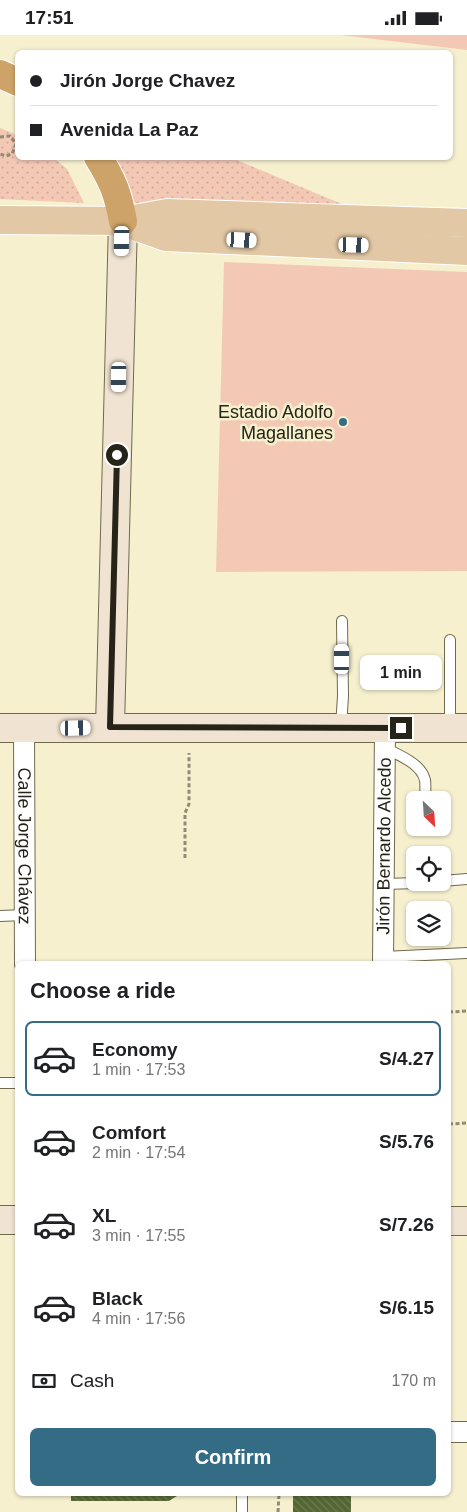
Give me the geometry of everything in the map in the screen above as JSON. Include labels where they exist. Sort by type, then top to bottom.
[{"type":"highway","points":[[0,74],[15,81]]},
{"type":"highway","points":[[100,160],[118,196],[123,221]]},
{"type":"main road","points":[[0,220],[123,221],[167,213],[467,223]]},
{"type":"main road","points":[[123,221],[166,237],[467,251]]},
{"type":"main road","points":[[110,727],[123,221]]},
{"type":"main road","points":[[12,728],[340,728],[385,738],[459,728]]},
{"type":"main road","points":[[0,1220],[15,1220]]},
{"type":"main road","points":[[451,1221],[467,1221]]},
{"type":"street","name":"Calle Jorge Chávez","points":[[12,728],[24,915],[25,961]]},
{"type":"street","name":"Jirón Bernardo Alcedo","points":[[383,960],[385,738]]},
{"type":"street","points":[[451,1432],[467,1432],[467,1448]]},
{"type":"lane","points":[[340,728],[342,621]]},
{"type":"lane","points":[[450,640],[459,728]]},
{"type":"lane","points":[[385,738],[423,775],[425,791]]},
{"type":"lane","points":[[451,880],[467,879]]},
{"type":"lane","points":[[384,884],[406,883]]},
{"type":"lane","points":[[0,916],[24,915]]},
{"type":"lane","points":[[383,960],[467,953]]},
{"type":"lane","points":[[0,1083],[15,1083]]},
{"type":"lane","points":[[242,1496],[242,1512]]},
{"type":"path","points":[[0,137],[10,136],[15,143]]},
{"type":"path","points":[[0,154],[6,156],[12,154],[15,146]]},
{"type":"path","points":[[185,858],[185,813],[189,804],[189,727]]},
{"type":"path","points":[[451,1012],[467,1011]]},
{"type":"path","points":[[451,1124],[467,1123]]},
{"type":"path","points":[[278,1512],[279,1496]]},
{"type":"shaded area","points":[[340,35],[467,35],[467,50]]},
{"type":"shaded area","points":[[0,128],[15,134],[15,160],[56,160],[67,169],[84,203],[0,199]]},
{"type":"shaded area","points":[[116,160],[237,160],[368,215],[134,210],[124,174]]},
{"type":"shaded area","name":"Estadio Adolfo Magallanes","points":[[224,262],[467,272],[467,571],[216,572]]},
{"type":"building","points":[[71,1496],[177,1496],[169,1501],[71,1501]]},
{"type":"building","points":[[293,1496],[351,1496],[351,1512],[293,1512]]},
{"type":"place","name":"Estadio Adolfo Magallanes","points":[[343,422]]},
{"type":"route","points":[[117,455],[110,727],[401,728]]}]
